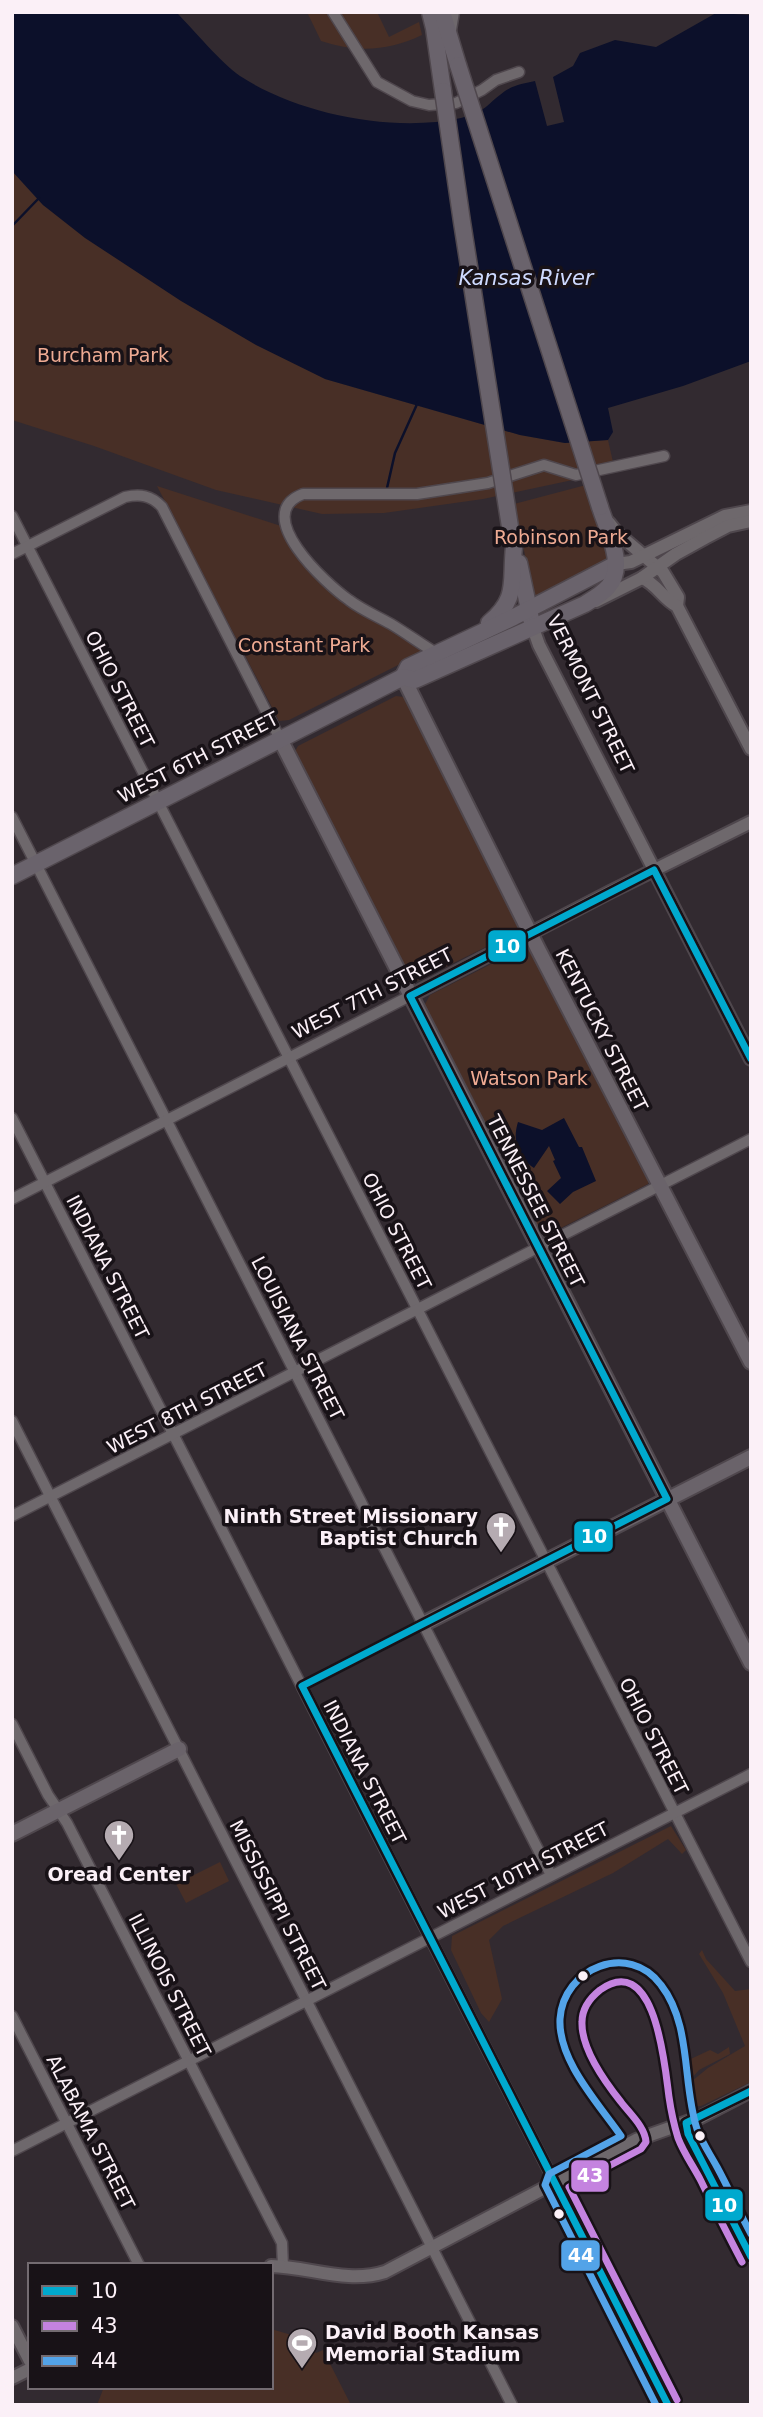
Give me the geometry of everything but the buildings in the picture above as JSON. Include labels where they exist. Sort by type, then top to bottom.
[{"type":"highway","name":"VERMONT STREET","points":[[429,12],[441,70],[462,222],[513,540],[533,628]]},
{"type":"highway","points":[[442,12],[616,564]]},
{"type":"highway","points":[[474,636],[509,602],[513,540]]},
{"type":"highway","name":"WEST 6TH STREET","points":[[403,677],[415,680],[585,604],[609,587],[615,577],[616,564]]},
{"type":"highway","name":"WEST 6TH STREET","points":[[12,876],[403,677],[408,667],[528,610],[616,564]]},
{"type":"main road","name":"KENTUCKY STREET","points":[[403,677],[531,934],[751,1362]]},
{"type":"main road","name":"TENNESSEE STREET","points":[[280,739],[751,1663]]},
{"type":"main road","points":[[423,1624],[751,1457]]},
{"type":"main road","points":[[12,1834],[178,1749]]},
{"type":"street","points":[[333,12],[377,82],[412,101],[429,105],[456,103],[496,79],[519,72]]},
{"type":"street","points":[[451,41],[450,27],[454,12]]},
{"type":"street","points":[[436,653],[349,600],[312,565],[293,542],[284,523],[284,515],[290,501],[303,494],[417,495],[488,483],[544,465],[576,475],[664,456]]},
{"type":"street","name":"TENNESSEE STREET","points":[[28,546],[125,497],[150,497],[162,507],[280,739]]},
{"type":"street","points":[[601,511],[617,533],[658,567],[678,597],[677,606],[751,748]]},
{"type":"street","name":"WEST 6TH STREET","points":[[616,564],[631,562],[725,516],[751,511]]},
{"type":"street","name":"OHIO STREET","points":[[12,516],[751,1962]]},
{"type":"street","name":"WEST 6TH STREET","points":[[585,604],[604,599],[642,578],[676,554],[728,526],[751,521]]},
{"type":"street","points":[[12,554],[28,546]]},
{"type":"street","points":[[642,578],[657,587],[670,603],[677,606]]},
{"type":"street","name":"VERMONT STREET","points":[[533,628],[539,645],[751,1059]]},
{"type":"street","name":"LOUISIANA STREET","points":[[12,817],[551,1875]]},
{"type":"street","name":"WEST 7TH STREET","points":[[12,1199],[751,822]]},
{"type":"street","name":"INDIANA STREET","points":[[12,1118],[668,2405]]},
{"type":"street","name":"WEST 8TH STREET","points":[[12,1516],[751,1139]]},
{"type":"street","name":"MISSISSIPPI STREET","points":[[12,1421],[512,2405]]},
{"type":"street","name":"ILLINOIS STREET","points":[[12,1724],[77,1843],[282,2243],[277,2267]]},
{"type":"street","name":"WEST 10TH STREET","points":[[12,2151],[751,1774]]},
{"type":"street","name":"ALABAMA STREET","points":[[12,2016],[138,2263]]},
{"type":"street","points":[[277,2267],[337,2276],[366,2276],[385,2272],[636,2140],[685,2123],[751,2091]]},
{"type":"street","points":[[685,2123],[688,2134],[751,2257]]},
{"type":"street","points":[[12,2326],[28,2357]]},
{"type":"street","points":[[12,2378],[28,2370]]},
{"type":"green space","points":[[307,12],[377,12],[389,37],[419,22],[422,35],[385,47],[360,49],[334,45],[321,41]]},
{"type":"green space","name":"Burcham Park","points":[[12,171],[43,205],[325,379],[520,435],[565,443],[608,440],[615,471],[483,499],[384,513],[322,514],[216,490],[12,420]]},
{"type":"green space","name":"Robinson Park","points":[[586,485],[609,561],[534,597],[514,504]]},
{"type":"green space","name":"Constant Park","points":[[157,486],[281,526],[309,568],[329,591],[404,636],[424,652],[289,720],[279,721]]},
{"type":"green space","points":[[396,696],[404,697],[409,706],[519,924],[514,933],[417,981],[409,978],[294,753],[298,746]]},
{"type":"green space","name":"Watson Park","points":[[530,946],[650,1179],[648,1184],[547,1235],[539,1232],[424,1006],[430,995]]},
{"type":"green space","points":[[671,1826],[686,1850],[682,1854],[668,1839],[613,1873],[503,1926],[489,1940],[502,1999],[489,2022],[481,2013],[451,1950],[452,1936]]},
{"type":"green space","points":[[220,1862],[229,1881],[186,1903],[176,1884]]},
{"type":"green space","points":[[702,1950],[706,1959],[735,1991],[751,1989],[751,2082],[701,2106],[692,2106],[685,2081],[692,2081],[745,2046],[723,1993],[699,1954]]},
{"type":"green space","points":[[729,2047],[730,2054],[699,2070],[691,2079],[684,2077],[682,2063],[710,2050],[718,2054]]},
{"type":"green space","name":"David Booth Kansas Memorial Stadium","points":[[273,2330],[302,2338],[316,2353],[323,2350],[351,2405],[97,2405],[103,2389],[273,2389]]},
{"type":"water","name":"Kansas River","points":[[12,12],[176,12],[216,55],[240,76],[263,89],[317,110],[376,121],[434,122],[469,116],[508,89],[535,81],[547,126],[564,122],[553,77],[573,66],[580,53],[615,40],[656,47],[716,13],[751,15],[751,361],[683,386],[608,408],[613,432],[608,440],[565,443],[520,435],[325,379],[256,345],[181,301],[85,238],[43,205],[12,171]]},
{"type":"water","points":[[564,1118],[579,1147],[582,1147],[596,1181],[573,1192],[560,1204],[547,1191],[561,1178],[549,1146],[534,1168],[520,1154],[516,1136],[518,1122],[542,1130]]},
{"type":"waterway","points":[[12,226],[39,198]]},
{"type":"waterway","points":[[387,488],[395,453],[418,402]]},
{"type":"transit line","name":"10","points":[[668,2405],[302,1686],[667,1499],[410,996],[654,870],[751,1059]]},
{"type":"transit line","name":"44","points":[[656,2405],[545,2185],[549,2174],[621,2136],[573,2066],[561,2035],[560,2019],[564,2001],[573,1986],[585,1974],[600,1966],[616,1963],[632,1965],[648,1972],[661,1985],[678,2018],[697,2129],[751,2234]]},
{"type":"transit line","name":"43","points":[[677,2400],[569,2187],[641,2149],[646,2142],[640,2126],[601,2075],[585,2043],[583,2013],[600,1990],[619,1982],[634,1986],[645,1999],[660,2040],[678,2138],[742,2262]]},
{"type":"transit line","name":"10","points":[[751,2091],[686,2123],[688,2134],[751,2257]]},
{"type":"place","name":"Ninth Street Missionary Baptist Church","points":[[501,1554]]},
{"type":"place","name":"Oread Center","points":[[119,1862]]},
{"type":"place","name":"David Booth Kansas Memorial Stadium","points":[[302,2370]]}]
